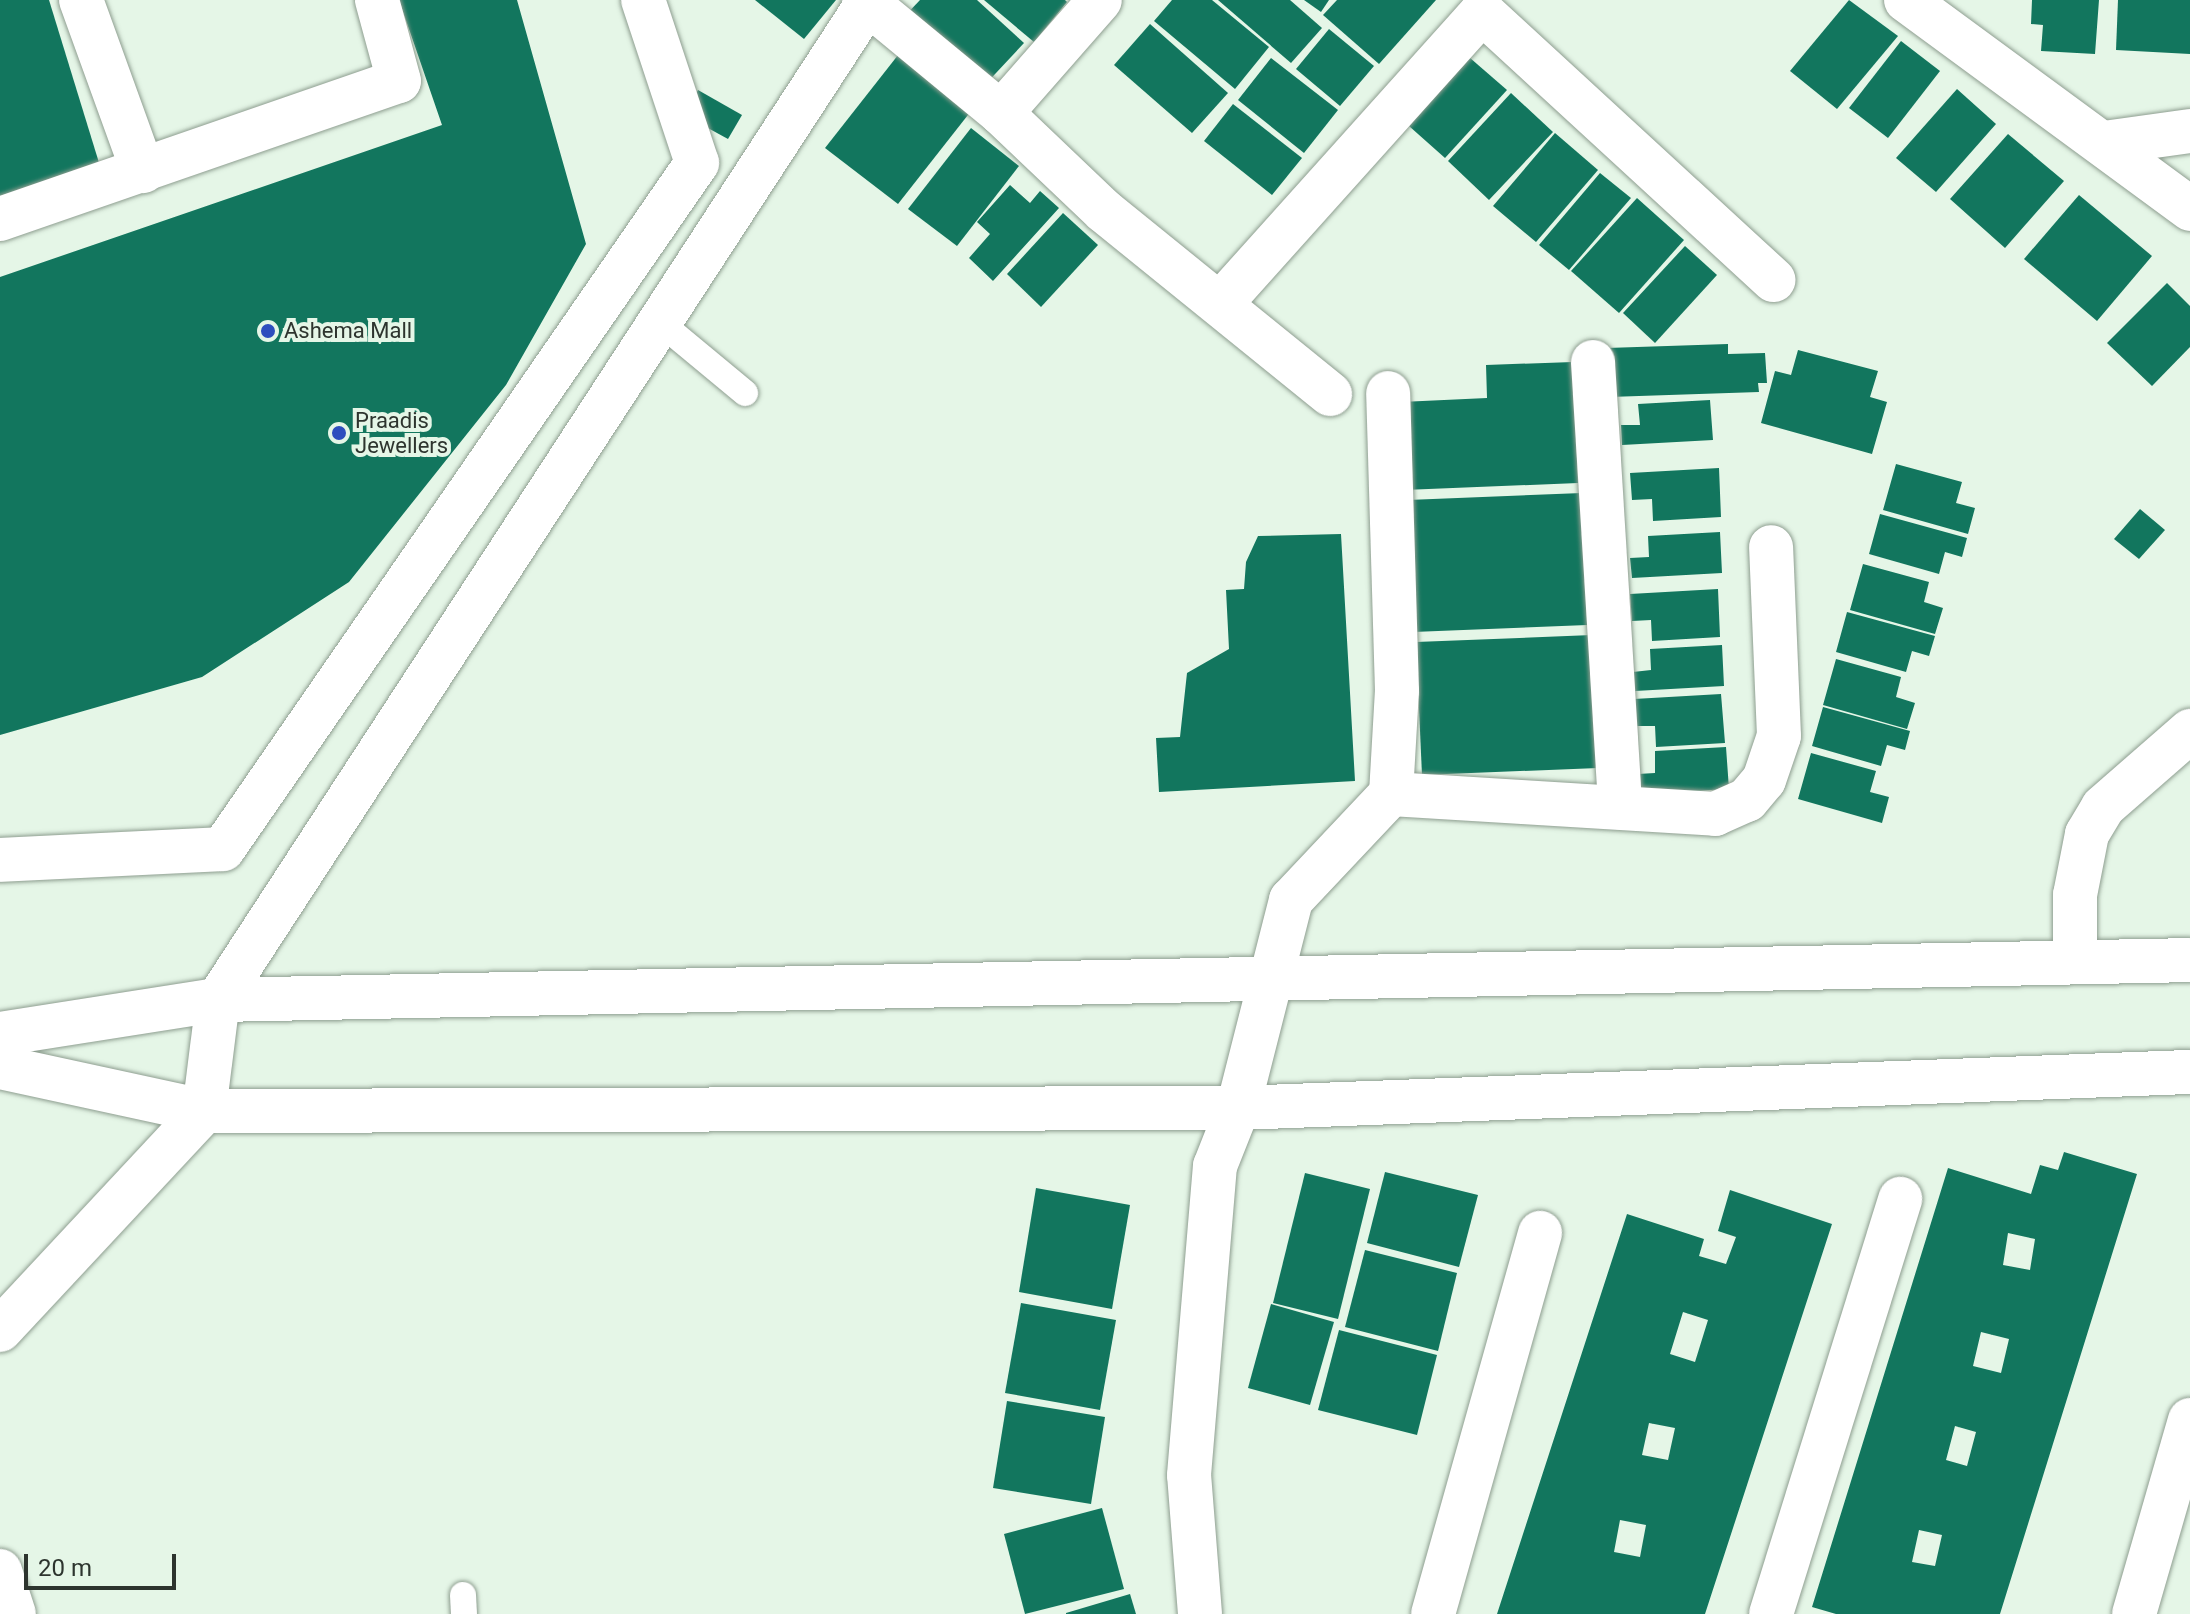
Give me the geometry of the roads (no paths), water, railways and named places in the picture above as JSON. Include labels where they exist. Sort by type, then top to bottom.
[{"type":"street","points":[[81,0],[143,171]]},
{"type":"street","points":[[0,219],[399,81],[377,0]]},
{"type":"street","points":[[0,860],[223,849],[697,163],[643,0]]},
{"type":"street","points":[[1001,113],[1100,0]]},
{"type":"street","points":[[1906,0],[2190,209]]},
{"type":"street","points":[[0,1330],[204,1111],[218,1000],[662,324],[866,2],[1001,113],[1104,211],[1330,394]]},
{"type":"street","points":[[1221,303],[1482,12],[1773,280]]},
{"type":"street","points":[[2104,143],[2190,131]]},
{"type":"street","points":[[1593,362],[1620,807]]},
{"type":"street","points":[[1200,1614],[1189,1475],[1215,1166],[1238,1108],[1291,900],[1391,794],[1397,691],[1388,393]]},
{"type":"street","points":[[1391,794],[1715,814],[1747,800],[1764,780],[1779,736],[1771,547]]},
{"type":"street","points":[[2075,960],[2075,895],[2087,834],[2103,807],[2190,731]]},
{"type":"street","points":[[0,1034],[218,1000],[2190,960]]},
{"type":"street","points":[[0,1067],[204,1111],[1238,1108],[2190,1072]]},
{"type":"street","points":[[1771,1614],[1900,1199]]},
{"type":"street","points":[[1433,1614],[1540,1233]]},
{"type":"street","points":[[2134,1614],[2190,1420]]},
{"type":"street","points":[[0,1571],[14,1614]]},
{"type":"lane","points":[[662,324],[745,393]]},
{"type":"place","name":"Ashema Mall","points":[[268,331]]},
{"type":"place","name":"Praadis Jewellers","points":[[339,433]]}]
